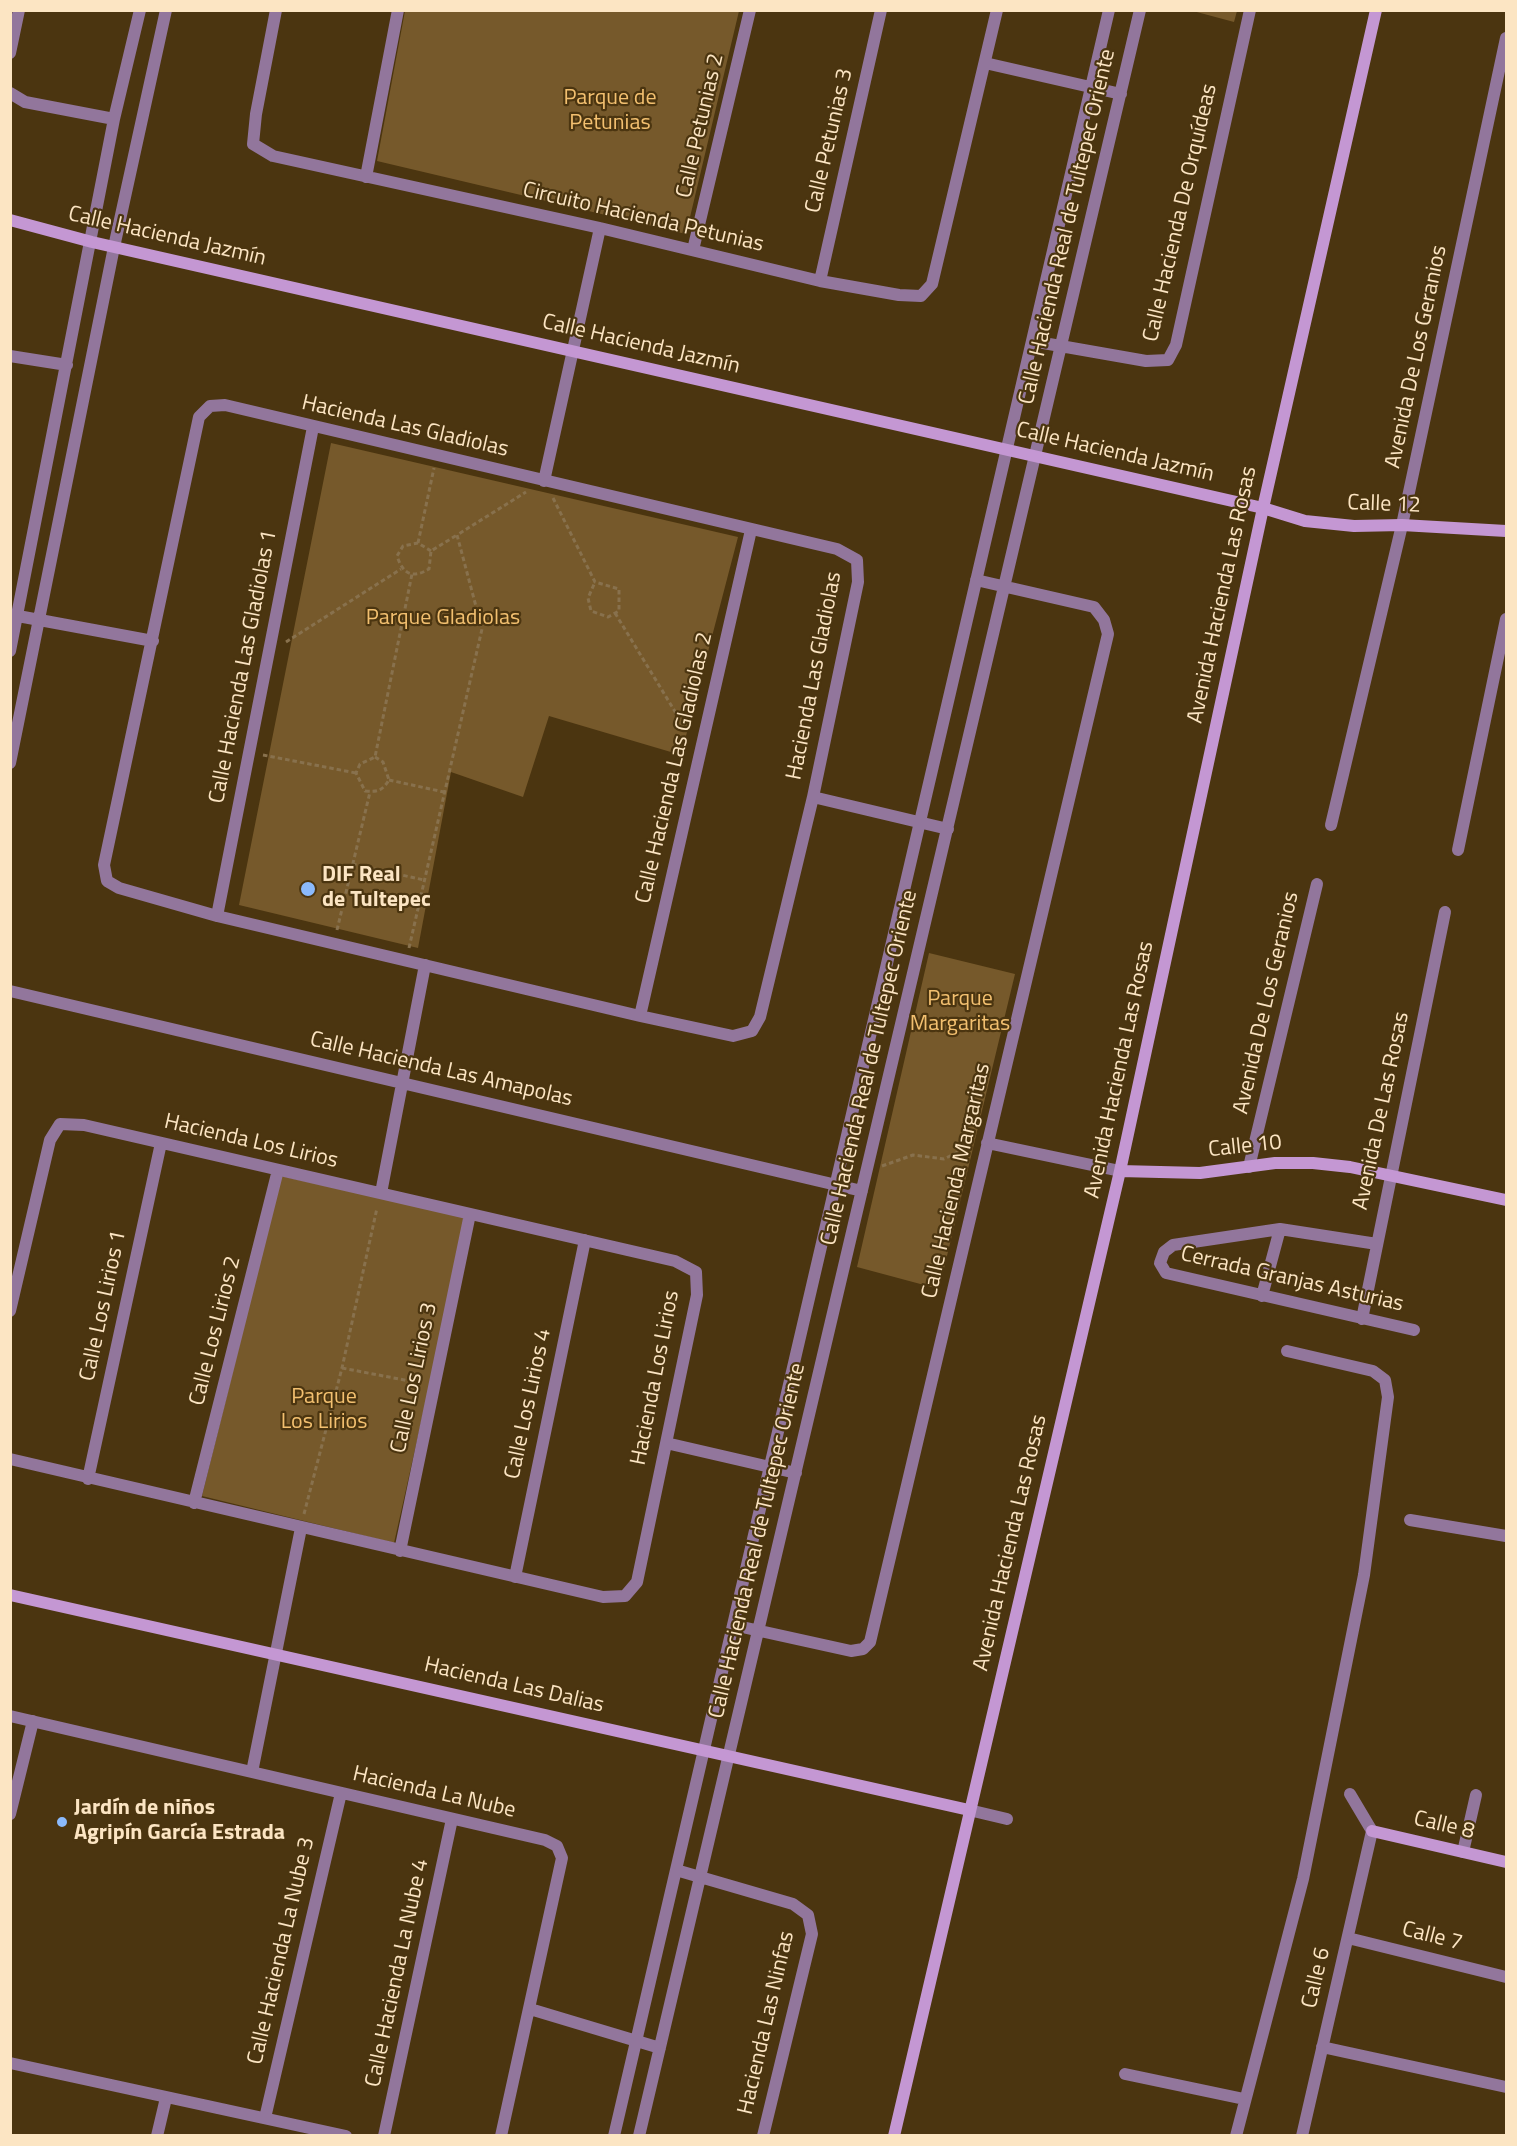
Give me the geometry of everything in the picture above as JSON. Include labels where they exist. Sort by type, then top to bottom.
[{"type":"street","points":[[10,53],[19,10]]},
{"type":"street","points":[[10,651],[92,242],[114,119],[140,10]]},
{"type":"street","points":[[10,762],[114,247],[166,10]]},
{"type":"street","name":"Circuito Hacienda Petunias","points":[[276,10],[256,114],[253,144],[273,156],[600,228],[820,281],[899,295],[921,296],[932,284],[997,10]]},
{"type":"street","points":[[366,177],[398,10]]},
{"type":"street","name":"Calle Petunias 2","points":[[693,250],[750,10]]},
{"type":"street","name":"Calle Petunias 3","points":[[820,281],[881,10]]},
{"type":"street","points":[[614,2136],[1109,10]]},
{"type":"street","name":"Calle Hacienda Real de Tultepec Oriente","points":[[639,2136],[1140,10]]},
{"type":"street","name":"Calle Hacienda De Orquídeas","points":[[1032,341],[1146,361],[1168,360],[1176,345],[1250,10]]},
{"type":"street","name":"Avenida Hacienda Las Rosas","points":[[894,2136],[1120,1171],[1263,508],[1376,10]]},
{"type":"street","name":"Avenida De Los Geranios","points":[[1331,825],[1402,525],[1506,38]]},
{"type":"street","points":[[985,63],[1121,94]]},
{"type":"street","points":[[10,93],[25,102],[114,119]]},
{"type":"street","name":"Calle Hacienda Jazmín","points":[[10,220],[92,242],[1263,508]]},
{"type":"street","points":[[544,481],[600,228]]},
{"type":"street","points":[[10,356],[67,365]]},
{"type":"street","name":"Hacienda Las Gladiolas","points":[[225,405],[436,456],[837,549],[857,560],[858,582],[813,797],[760,1017],[752,1031],[733,1036],[640,1016],[217,916],[119,888],[107,881],[104,865],[199,417],[210,406],[225,405]]},
{"type":"street","name":"Calle Hacienda Las Gladiolas 1","points":[[217,916],[313,427]]},
{"type":"street","name":"Calle 12","points":[[1263,508],[1305,521],[1354,526],[1402,525],[1506,531]]},
{"type":"street","name":"Calle Hacienda Las Gladiolas 2","points":[[640,1016],[751,530]]},
{"type":"street","name":"Calle Hacienda Margaritas","points":[[733,1624],[851,1651],[863,1649],[870,1642],[1108,634],[1104,620],[1094,607],[976,580]]},
{"type":"street","points":[[18,616],[153,641]]},
{"type":"street","points":[[1458,850],[1506,619]]},
{"type":"street","points":[[813,797],[948,829]]},
{"type":"street","name":"Avenida De Los Geranios","points":[[1249,1167],[1317,884]]},
{"type":"street","name":"Avenida De Las Rosas","points":[[1362,1319],[1445,912]]},
{"type":"street","points":[[381,1193],[425,965]]},
{"type":"street","name":"Calle Hacienda Las Amapolas","points":[[10,991],[862,1191]]},
{"type":"street","name":"Hacienda Los Lirios","points":[[10,1311],[14,1282],[50,1140],[60,1124],[84,1125],[675,1261],[696,1272],[697,1295],[637,1582],[625,1596],[603,1597],[88,1479],[10,1459]]},
{"type":"street","name":"Calle Los Lirios 1","points":[[88,1479],[161,1143]]},
{"type":"street","name":"Calle 10","points":[[987,1143],[1120,1171],[1167,1174],[1313,1163],[1390,1175],[1506,1200]]},
{"type":"street","name":"Calle Los Lirios 2","points":[[194,1503],[278,1170]]},
{"type":"street","name":"Calle Los Lirios 3","points":[[400,1551],[470,1214]]},
{"type":"street","points":[[1262,1296],[1280,1229],[1377,1244]]},
{"type":"street","name":"Cerrada Granjas Asturias","points":[[1280,1229],[1173,1245],[1164,1252],[1160,1263],[1161,1269],[1166,1274],[1413,1330]]},
{"type":"street","name":"Calle Los Lirios 4","points":[[515,1577],[585,1240]]},
{"type":"street","points":[[1236,2136],[1244,2099],[1290,1936],[1364,1575],[1388,1397],[1385,1380],[1373,1371],[1287,1351]]},
{"type":"street","points":[[666,1443],[796,1473]]},
{"type":"street","points":[[1410,1520],[1506,1536]]},
{"type":"street","points":[[252,1772],[301,1527]]},
{"type":"street","name":"Hacienda Las Dalias","points":[[10,1594],[1007,1819]]},
{"type":"street","name":"Hacienda La Nube","points":[[10,1716],[545,1840],[557,1846],[562,1858],[501,2136]]},
{"type":"street","points":[[10,1814],[33,1721]]},
{"type":"street","name":"Calle Hacienda La Nube 3","points":[[265,2118],[341,1793]]},
{"type":"street","points":[[1350,1794],[1372,1831]]},
{"type":"street","points":[[1462,1852],[1476,1796]]},
{"type":"street","name":"Calle Hacienda La Nube 4","points":[[384,2136],[452,1818]]},
{"type":"street","name":"Calle 8","points":[[1372,1831],[1506,1862]]},
{"type":"street","name":"Calle 6","points":[[1302,2136],[1372,1831]]},
{"type":"street","name":"Hacienda Las Ninfas","points":[[676,1870],[793,1904],[808,1915],[812,1934],[763,2136]]},
{"type":"street","name":"Calle 7","points":[[1348,1938],[1506,1977]]},
{"type":"street","points":[[530,2009],[660,2048]]},
{"type":"street","points":[[1323,2047],[1506,2087]]},
{"type":"street","points":[[10,2063],[346,2136]]},
{"type":"street","points":[[1125,2074],[1244,2099]]},
{"type":"street","points":[[157,2136],[166,2098]]},
{"type":"path","points":[[418,543],[436,456]]},
{"type":"path","points":[[431,551],[544,481],[595,582],[619,590],[619,611],[608,617],[591,611],[588,598],[595,582]]},
{"type":"path","points":[[406,961],[482,629],[457,535]]},
{"type":"path","points":[[418,543],[431,551],[429,568],[419,574],[412,574],[401,569],[397,556],[403,546],[418,543]]},
{"type":"path","points":[[269,653],[401,569]]},
{"type":"path","points":[[375,757],[412,574]]},
{"type":"path","points":[[615,613],[682,723],[703,739]]},
{"type":"path","points":[[249,752],[356,773]]},
{"type":"path","points":[[375,757],[383,762],[389,780]]},
{"type":"path","points":[[375,757],[360,764],[356,773],[360,785],[365,791],[370,792],[383,789],[389,780]]},
{"type":"path","points":[[389,780],[444,792]]},
{"type":"path","points":[[333,943],[370,792]]},
{"type":"path","points":[[352,864],[424,880]]},
{"type":"path","points":[[867,1172],[914,1155],[944,1159],[980,1141],[987,1143]]},
{"type":"path","points":[[301,1527],[342,1368],[381,1193]]},
{"type":"path","points":[[342,1368],[434,1386]]},
{"type":"green space","name":"Parque de Petunias","points":[[405,11],[739,11],[686,234],[377,161]]},
{"type":"green space","points":[[1193,11],[1237,11],[1234,22]]},
{"type":"green space","name":"Parque Gladiolas","points":[[331,443],[738,537],[681,755],[549,716],[523,797],[451,772],[418,948],[239,905]]},
{"type":"green space","name":"Parque Margaritas","points":[[929,953],[1015,974],[939,1289],[857,1267]]},
{"type":"green space","name":"Parque Los Lirios","points":[[281,1176],[467,1217],[394,1543],[202,1496]]},
{"type":"place","name":"DIF Real de Tultepec","points":[[308,889]]},
{"type":"place","name":"Jardín de niños Agripín García Estrada","points":[[62,1822]]}]
